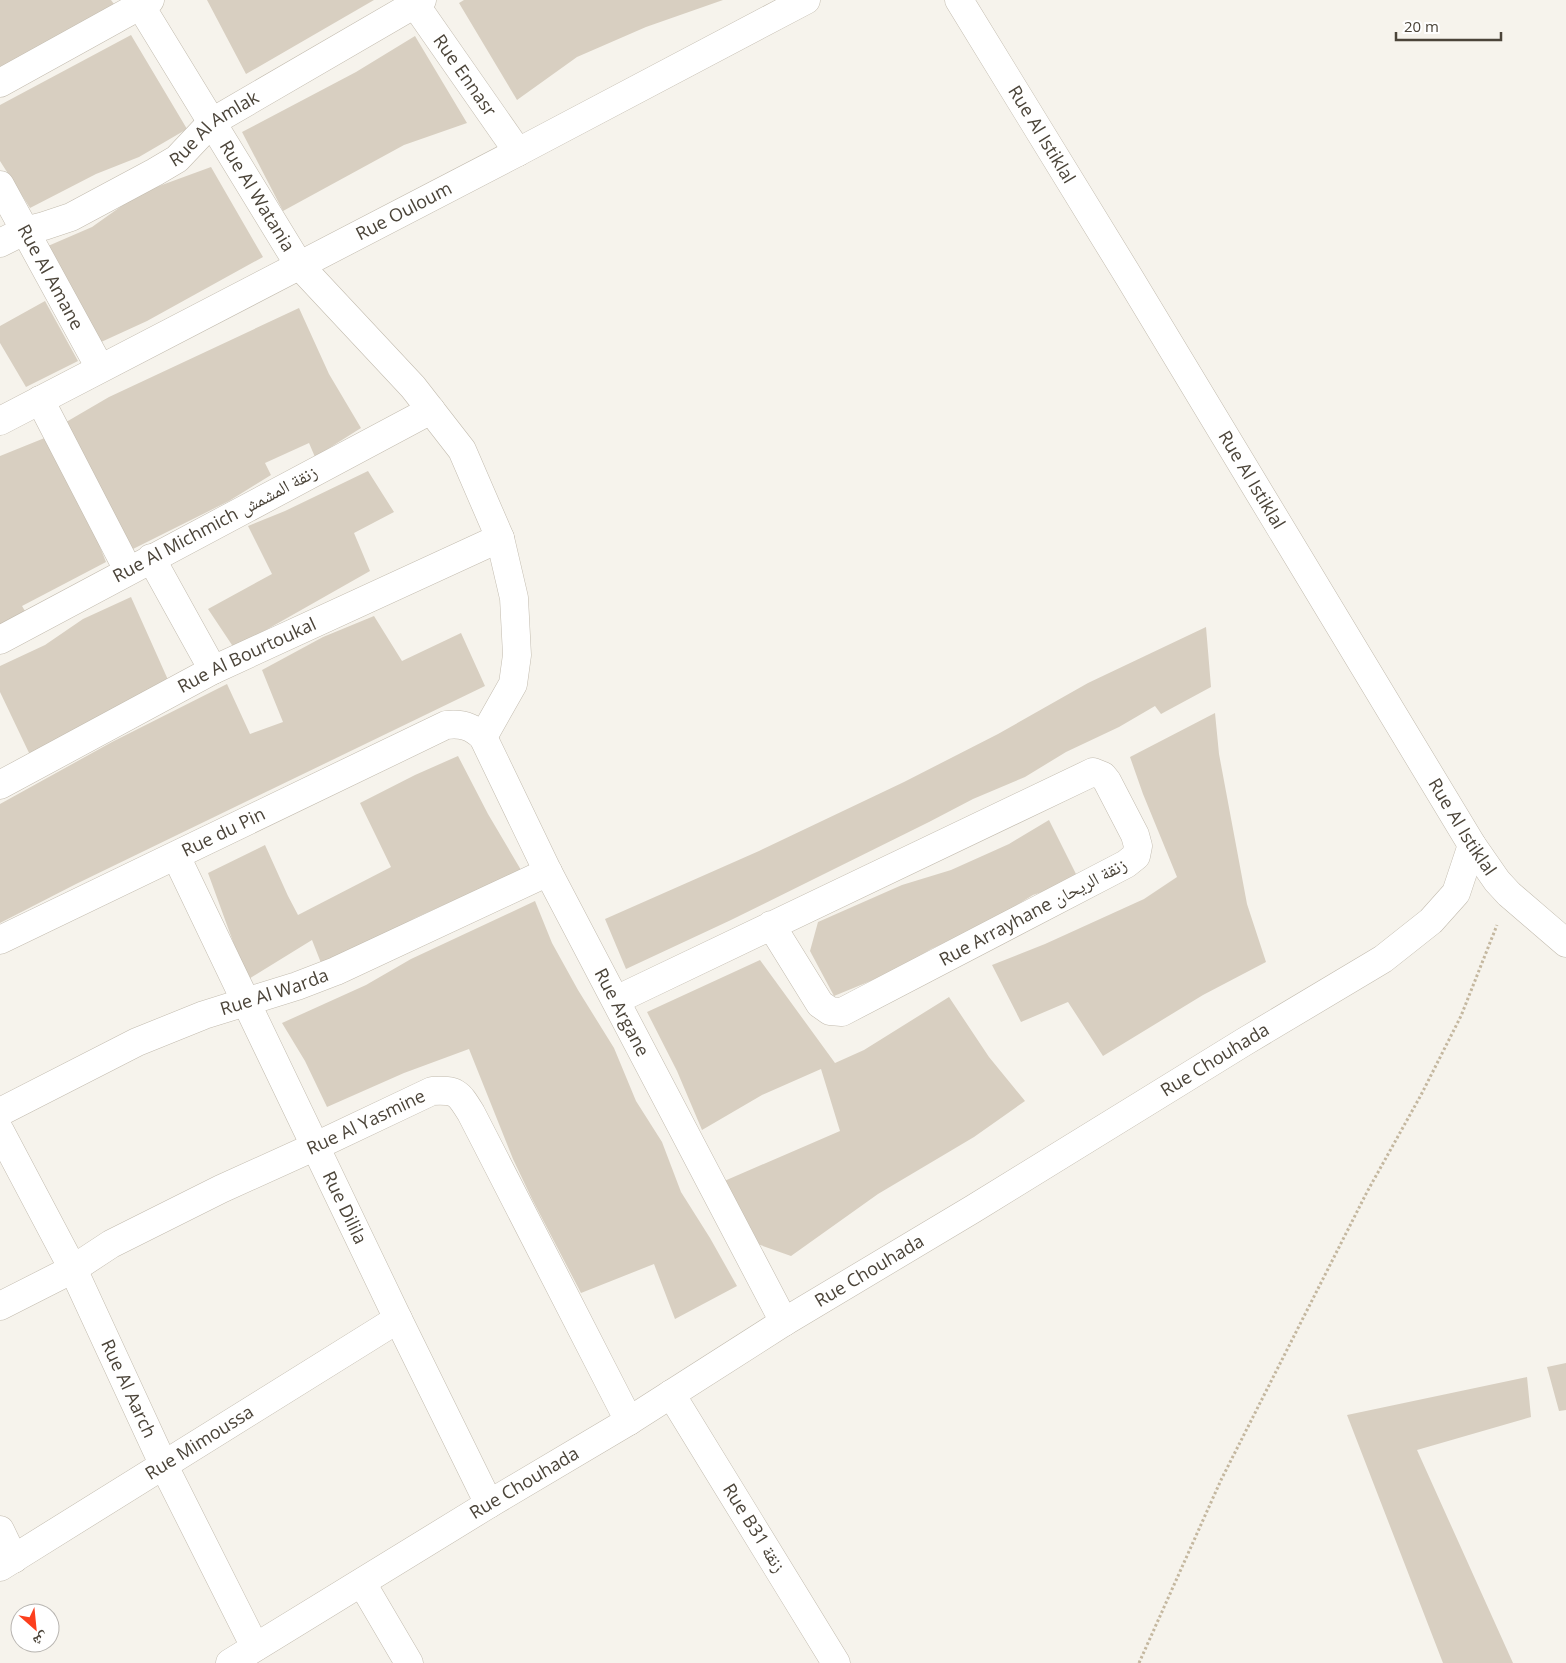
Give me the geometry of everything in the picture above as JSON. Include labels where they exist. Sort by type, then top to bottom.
[{"type":"street","name":"Rue Ouloum","points":[[0,421],[806,0]]},
{"type":"street","name":"Rue Al Istiklal","points":[[958,0],[1129,277],[1472,845],[1503,888],[1566,942]]},
{"type":"street","name":"Rue Ennasr","points":[[417,1],[518,152]]},
{"type":"street","name":"Rue Al Amlak","points":[[0,243],[24,231],[70,217],[155,172],[177,159],[212,122],[417,1]]},
{"type":"street","name":"Rue Al Watania","points":[[142,2],[299,265],[413,387],[462,450],[500,538],[514,598],[517,655],[513,684],[483,737]]},
{"type":"street","points":[[0,83],[142,2]]},
{"type":"street","name":"Rue Al Amane","points":[[0,185],[100,368]]},
{"type":"street","points":[[40,400],[139,564],[213,670]]},
{"type":"street","name":"Rue Al Michmich زنقة المشمش","points":[[0,640],[139,564],[431,410]]},
{"type":"street","name":"Rue Al Bourtoukal","points":[[3,778],[213,670],[500,538]]},
{"type":"street","name":"Rue du Pin","points":[[0,940],[446,725],[456,724],[470,727],[483,737]]},
{"type":"street","name":"Rue Argane","points":[[483,737],[548,872],[784,1322]]},
{"type":"street","name":"Rue Arrayhane زنقة الريحان","points":[[616,1000],[771,925],[1093,772],[1103,776],[1107,781],[1135,835],[1138,846],[1136,856],[1126,864],[842,1012],[830,1011],[820,1004],[771,925]]},
{"type":"street","name":"Rue Chouhada","points":[[230,1663],[489,1504],[629,1421],[784,1322],[1383,959],[1431,921],[1456,893],[1472,845]]},
{"type":"street","name":"Rue Dilila","points":[[176,856],[489,1504]]},
{"type":"street","name":"Rue Al Warda","points":[[0,1112],[137,1042],[204,1015],[297,986],[336,971],[548,872]]},
{"type":"street","points":[[1456,893],[1503,888]]},
{"type":"street","name":"Rue Al Yasmine","points":[[0,1306],[73,1269],[111,1244],[221,1189],[432,1091],[450,1091],[460,1096],[471,1113],[629,1421]]},
{"type":"street","name":"Rue Al Aarch","points":[[0,1131],[73,1269],[164,1466],[255,1647]]},
{"type":"street","name":"Rue Mimoussa","points":[[7,1563],[398,1319]]},
{"type":"street","name":"Rue B31 زنقة","points":[[672,1394],[836,1663]]},
{"type":"street","points":[[0,1530],[7,1563]]},
{"type":"street","points":[[362,1583],[408,1663]]},
{"type":"path","points":[[1139,1663],[1221,1480],[1367,1192],[1421,1095],[1461,1016],[1503,888]]},
{"type":"building","points":[[0,0],[111,0],[117,8],[0,68]]},
{"type":"building","points":[[207,0],[374,0],[246,74]]},
{"type":"building","points":[[464,0],[723,0],[646,27],[577,57],[517,100],[459,3]]},
{"type":"building","points":[[131,35],[187,129],[139,157],[96,174],[30,208],[0,161],[0,105]]},
{"type":"building","points":[[415,36],[467,123],[404,145],[283,211],[242,132],[356,72]]},
{"type":"building","points":[[211,167],[263,257],[147,321],[99,343],[48,246],[92,227],[140,193]]},
{"type":"building","points":[[45,301],[78,361],[26,387],[0,343],[0,326]]},
{"type":"building","points":[[299,308],[329,374],[361,428],[315,457],[309,443],[265,463],[271,475],[229,501],[127,552],[61,425],[109,397]]},
{"type":"building","points":[[52,435],[80,496],[106,562],[22,606],[25,611],[0,625],[0,456]]},
{"type":"building","points":[[368,471],[394,512],[354,533],[370,571],[234,648],[208,609],[272,574],[248,526],[285,511]]},
{"type":"building","points":[[131,597],[169,682],[30,755],[0,692],[0,666],[45,645],[83,619]]},
{"type":"building","points":[[374,616],[402,661],[461,633],[485,686],[76,884],[0,923],[0,804],[112,742],[227,684],[250,734],[283,722],[262,670],[323,637]]},
{"type":"building","points":[[1206,627],[1211,687],[1161,714],[1155,706],[1119,727],[1066,752],[1025,777],[973,799],[731,920],[626,969],[605,919],[759,851],[904,782],[998,734],[1088,683]]},
{"type":"building","points":[[1215,713],[1219,754],[1247,904],[1266,962],[1203,995],[1103,1056],[1068,1002],[1021,1022],[992,965],[1045,944],[1144,899],[1177,877],[1130,757]]},
{"type":"building","points":[[458,756],[488,814],[521,870],[415,918],[323,968],[312,940],[247,980],[208,873],[265,845],[298,915],[391,867],[360,803]]},
{"type":"building","points":[[1049,820],[1079,880],[1033,895],[983,926],[931,949],[895,971],[834,996],[810,951],[818,922],[902,885],[951,870],[1009,844]]},
{"type":"building","points":[[535,901],[552,943],[578,990],[614,1048],[636,1101],[662,1142],[681,1192],[737,1286],[675,1319],[654,1264],[581,1293],[513,1159],[469,1049],[404,1073],[327,1107],[305,1061],[282,1023],[366,985],[411,959]]},
{"type":"building","points":[[760,960],[835,1063],[864,1050],[949,997],[989,1057],[1025,1101],[974,1137],[878,1194],[791,1256],[749,1241],[722,1182],[840,1131],[821,1069],[762,1095],[702,1130],[677,1071],[647,1012]]},
{"type":"building","points":[[1566,1363],[1566,1410],[1559,1411],[1547,1367]]},
{"type":"building","points":[[1527,1377],[1531,1417],[1417,1450],[1513,1663],[1443,1663],[1347,1415]]}]
